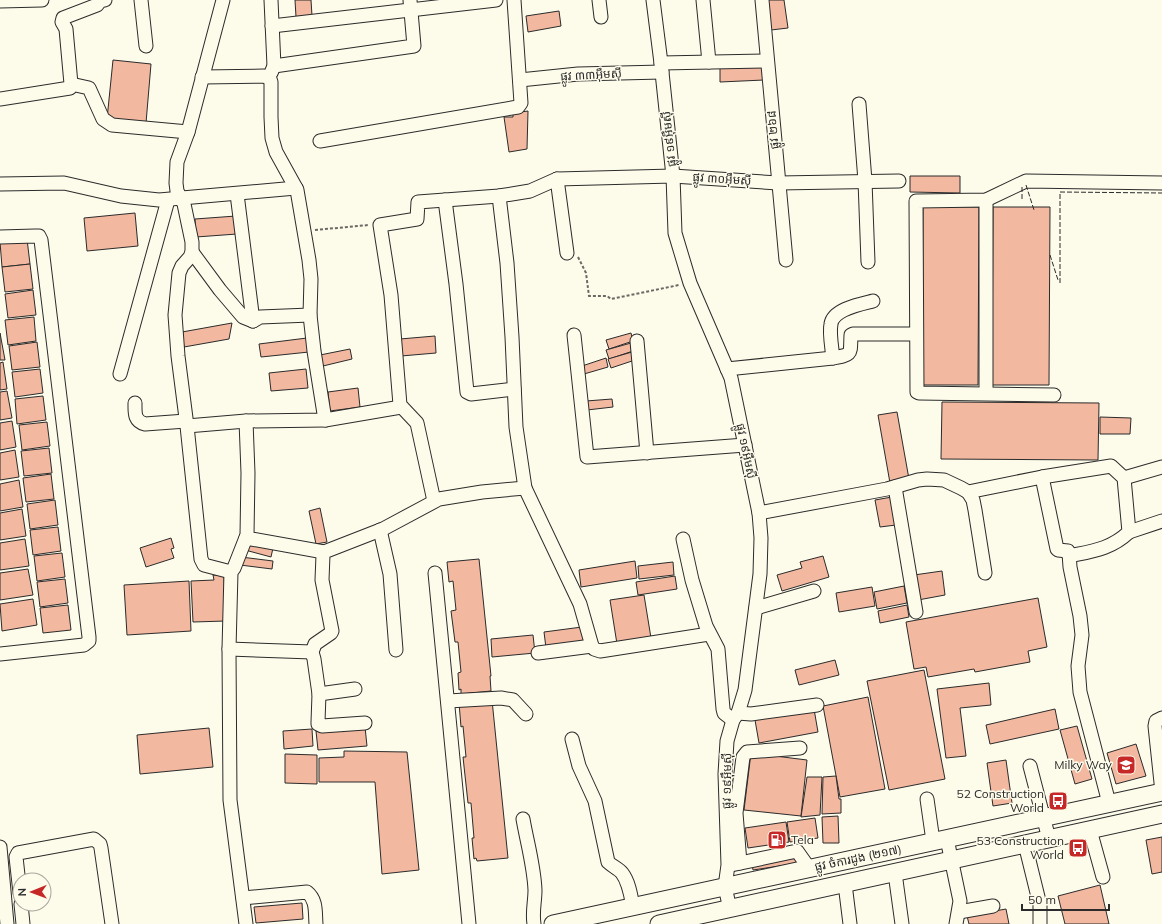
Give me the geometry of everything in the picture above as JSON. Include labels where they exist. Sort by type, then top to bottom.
[{"type":"main road","name":"ផ្លូវ ចំការដូង (២១៧)","points":[[553,924],[1162,792]]},
{"type":"main road","name":"ផ្លូវ ចំការដូង (២១៧)","points":[[663,924],[1090,830],[1161,818]]},
{"type":"street","points":[[0,1],[42,0]]},
{"type":"street","points":[[0,99],[70,88],[71,84],[66,29],[62,22],[63,18],[97,5],[100,1],[105,0]]},
{"type":"street","points":[[141,0],[146,46]]},
{"type":"street","points":[[223,0],[188,132],[177,162],[176,187],[186,209],[192,242],[192,252],[179,273],[175,315],[178,356],[187,424],[201,559],[204,565],[231,572]]},
{"type":"street","points":[[271,0],[271,117],[274,145],[296,188],[304,231],[311,279],[310,315],[325,420]]},
{"type":"street","points":[[272,26],[410,5],[496,0]]},
{"type":"street","points":[[320,141],[518,107],[521,103],[514,0]]},
{"type":"street","points":[[599,0],[601,17]]},
{"type":"street","name":"ផ្លូវ ១៩អ៊ឹមស៊ី","points":[[653,0],[662,68],[673,176],[675,233],[690,282],[731,378],[762,538],[756,608],[745,690],[727,741],[725,774],[734,864],[725,887],[730,909]]},
{"type":"street","points":[[703,0],[709,62]]},
{"type":"street","name":"ផ្លូវ ២៦៨","points":[[762,0],[786,260]]},
{"type":"street","points":[[202,77],[264,76],[272,72],[413,47],[415,45],[410,5]]},
{"type":"street","name":"ផ្លូវ ៣៣អ៊ឹមស៊ី","points":[[520,80],[662,68],[709,62],[767,61]]},
{"type":"street","points":[[71,84],[89,88],[103,119],[112,125],[188,132]]},
{"type":"street","points":[[859,104],[865,181],[868,262]]},
{"type":"street","name":"ផ្លូវ ៣០អ៊ឹមស៊ី","points":[[380,225],[416,219],[418,202],[500,196],[530,191],[557,179],[673,176],[778,183],[899,181]]},
{"type":"street","points":[[557,179],[567,253]]},
{"type":"street","points":[[1054,395],[917,392],[916,201],[986,200],[1026,181],[1162,183]]},
{"type":"street","points":[[0,184],[64,183],[121,196],[159,200],[296,188]]},
{"type":"street","points":[[237,194],[253,321]]},
{"type":"street","points":[[500,196],[507,270],[516,427],[525,488],[580,604],[592,646],[600,652],[709,634]]},
{"type":"street","points":[[120,374],[168,200]]},
{"type":"street","points":[[445,200],[456,284],[467,392],[471,394],[514,389]]},
{"type":"street","points":[[986,200],[986,393]]},
{"type":"street","points":[[380,225],[391,295],[400,403],[417,423],[434,501]]},
{"type":"street","points":[[0,237],[39,236],[41,240],[89,637],[89,641],[84,645],[0,654]]},
{"type":"street","points":[[192,252],[220,290],[243,317],[253,321]]},
{"type":"street","points":[[833,358],[831,323],[834,316],[841,311],[873,301]]},
{"type":"street","points":[[253,321],[260,317],[310,315]]},
{"type":"street","points":[[727,369],[833,358],[849,354],[851,335],[853,334],[916,334]]},
{"type":"street","points":[[574,335],[587,457],[745,445]]},
{"type":"street","points":[[637,341],[647,453]]},
{"type":"street","points":[[135,403],[136,418],[140,423],[145,424],[325,420],[402,407]]},
{"type":"street","points":[[246,421],[248,473],[246,538],[231,572],[229,649],[230,800],[246,924]]},
{"type":"street","points":[[968,492],[1042,476],[1109,466],[1124,478],[1129,532]]},
{"type":"street","points":[[1124,478],[1162,467]]},
{"type":"street","points":[[1042,476],[1057,549],[1068,551],[1080,616],[1082,636],[1078,666],[1080,692],[1109,803]]},
{"type":"street","points":[[758,513],[895,487],[918,480],[936,479],[952,483],[968,492],[973,500],[985,573]]},
{"type":"street","points":[[895,487],[916,612]]},
{"type":"street","points":[[246,538],[324,552],[380,530],[439,499],[482,492],[525,488]]},
{"type":"street","points":[[1069,556],[1104,549],[1120,540],[1129,532],[1162,521]]},
{"type":"street","points":[[380,530],[390,574],[396,650]]},
{"type":"street","points":[[683,539],[692,580],[709,634],[718,649],[724,713],[735,717],[817,705]]},
{"type":"street","points":[[324,552],[322,580],[332,632],[315,644],[312,652],[318,694],[318,722],[320,725],[365,723]]},
{"type":"street","points":[[435,573],[469,924]]},
{"type":"street","points":[[756,608],[814,591]]},
{"type":"street","points":[[538,653],[592,646]]},
{"type":"street","points":[[229,649],[312,652]]},
{"type":"street","points":[[318,694],[355,689]]},
{"type":"street","points":[[448,701],[501,698],[514,700],[526,714]]},
{"type":"street","points":[[1162,718],[1156,720],[1155,726],[1162,792]]},
{"type":"street","points":[[572,739],[579,766],[595,802],[608,862],[622,873],[630,891],[633,907]]},
{"type":"street","points":[[800,748],[747,752],[743,757],[736,814],[734,864],[797,851],[809,868]]},
{"type":"street","points":[[1030,766],[1049,839]]},
{"type":"street","points":[[927,799],[940,840],[952,860],[960,901],[957,918],[993,906]]},
{"type":"street","points":[[522,819],[535,890],[532,913],[534,924]]},
{"type":"street","points":[[1090,830],[1103,877]]},
{"type":"street","points":[[18,872],[16,857],[18,853],[94,839],[102,848],[112,924]]},
{"type":"street","points":[[1025,844],[1040,905],[1040,924]]},
{"type":"street","points":[[0,847],[2,905],[7,924]]},
{"type":"street","points":[[895,872],[902,924]]},
{"type":"street","points":[[845,884],[850,924]]},
{"type":"street","points":[[243,898],[307,892],[314,901],[316,924]]},
{"type":"street","points":[[22,912],[23,924]]},
{"type":"path","points":[[304,231],[380,225]]},
{"type":"path","points":[[567,253],[576,254],[586,273],[589,296],[607,296],[611,299],[690,282]]},
{"type":"building","points":[[295,0],[311,0],[312,16],[296,17]]},
{"type":"building","points":[[767,0],[784,0],[788,28],[771,30]]},
{"type":"building","points":[[559,11],[561,26],[528,32],[526,16]]},
{"type":"building","points":[[113,60],[151,64],[146,123],[107,119]]},
{"type":"building","points":[[764,64],[764,80],[720,82],[720,66]]},
{"type":"building","points":[[528,111],[527,149],[509,152],[504,117],[513,117],[513,113]]},
{"type":"building","points":[[910,176],[960,176],[960,193],[910,192]]},
{"type":"building","points":[[923,206],[979,207],[978,385],[922,385]]},
{"type":"building","points":[[993,207],[1050,207],[1049,385],[992,385]]},
{"type":"building","points":[[135,213],[138,246],[87,251],[84,218]]},
{"type":"building","points":[[236,216],[237,234],[196,237],[195,219]]},
{"type":"building","points":[[27,239],[30,264],[2,267],[0,242]]},
{"type":"building","points":[[30,264],[33,289],[5,292],[2,267]]},
{"type":"building","points":[[33,290],[36,315],[8,318],[5,294]]},
{"type":"building","points":[[34,317],[36,341],[8,345],[5,320]]},
{"type":"building","points":[[232,323],[229,339],[184,347],[182,332]]},
{"type":"building","points":[[0,333],[5,360],[0,360]]},
{"type":"building","points":[[631,333],[633,341],[609,349],[606,340]]},
{"type":"building","points":[[435,336],[436,353],[401,356],[400,339]]},
{"type":"building","points":[[307,338],[309,352],[261,357],[259,344]]},
{"type":"building","points":[[37,342],[40,367],[12,370],[9,346]]},
{"type":"building","points":[[631,343],[633,351],[609,359],[606,350]]},
{"type":"building","points":[[350,349],[352,359],[323,366],[320,355]]},
{"type":"building","points":[[632,352],[635,360],[611,368],[608,359]]},
{"type":"building","points":[[606,358],[608,367],[584,374],[582,366]]},
{"type":"building","points":[[3,362],[7,389],[0,390],[0,363]]},
{"type":"building","points":[[40,369],[43,393],[15,397],[12,372]]},
{"type":"building","points":[[306,369],[308,388],[271,391],[269,373]]},
{"type":"building","points":[[358,388],[360,407],[330,411],[328,392]]},
{"type":"building","points":[[7,391],[12,418],[0,420],[0,392]]},
{"type":"building","points":[[43,396],[46,420],[17,424],[15,399]]},
{"type":"building","points":[[612,399],[613,407],[587,410],[586,401]]},
{"type":"building","points":[[942,402],[1099,403],[1098,460],[941,459]]},
{"type":"building","points":[[897,412],[909,479],[890,483],[878,415]]},
{"type":"building","points":[[1100,417],[1131,418],[1130,434],[1100,434]]},
{"type":"building","points":[[12,421],[16,447],[0,450],[0,423]]},
{"type":"building","points":[[47,422],[50,446],[22,450],[19,425]]},
{"type":"building","points":[[49,448],[52,473],[24,476],[21,451]]},
{"type":"building","points":[[15,450],[19,477],[0,480],[0,453]]},
{"type":"building","points":[[51,474],[54,499],[26,502],[23,478]]},
{"type":"building","points":[[19,480],[23,507],[0,511],[0,484]]},
{"type":"building","points":[[892,497],[896,525],[880,527],[875,500]]},
{"type":"building","points":[[55,500],[58,525],[30,529],[27,504]]},
{"type":"building","points":[[320,508],[327,542],[316,544],[309,511]]},
{"type":"building","points":[[22,509],[26,536],[0,540],[0,513]]},
{"type":"building","points":[[58,527],[61,551],[33,555],[30,530]]},
{"type":"building","points":[[171,538],[174,548],[171,549],[174,558],[146,567],[140,548]]},
{"type":"building","points":[[25,539],[29,566],[0,570],[0,543]]},
{"type":"building","points":[[248,541],[273,548],[271,557],[245,550]]},
{"type":"building","points":[[62,553],[65,577],[37,581],[34,556]]},
{"type":"building","points":[[823,556],[829,577],[782,591],[777,575],[802,568],[800,562]]},
{"type":"building","points":[[241,557],[273,561],[272,569],[240,565]]},
{"type":"building","points":[[479,559],[491,676],[491,691],[461,694],[461,689],[459,690],[458,673],[461,672],[458,642],[455,642],[451,611],[456,610],[453,581],[449,582],[447,562]]},
{"type":"building","points":[[635,561],[637,578],[581,587],[579,570]]},
{"type":"building","points":[[673,562],[674,575],[639,579],[638,566]]},
{"type":"building","points":[[28,569],[33,595],[0,600],[0,573]]},
{"type":"building","points":[[942,571],[945,595],[918,600],[914,575]]},
{"type":"building","points":[[213,575],[224,575],[226,621],[193,622],[191,581],[214,580]]},
{"type":"building","points":[[675,576],[677,589],[638,595],[636,582]]},
{"type":"building","points":[[65,579],[68,603],[40,607],[37,582]]},
{"type":"building","points":[[189,581],[191,631],[127,635],[124,585]]},
{"type":"building","points":[[904,586],[907,603],[877,609],[874,592]]},
{"type":"building","points":[[872,587],[875,606],[839,612],[836,593]]},
{"type":"building","points":[[644,595],[651,638],[617,644],[610,600]]},
{"type":"building","points":[[1038,598],[1047,647],[1028,651],[1030,662],[975,672],[974,669],[928,677],[926,667],[914,669],[906,622]]},
{"type":"building","points":[[33,599],[37,625],[2,631],[0,604]]},
{"type":"building","points":[[68,605],[71,630],[43,633],[40,608]]},
{"type":"building","points":[[907,605],[909,617],[880,623],[878,611]]},
{"type":"building","points":[[582,627],[584,644],[546,648],[544,632]]},
{"type":"building","points":[[533,635],[535,653],[492,657],[491,639]]},
{"type":"building","points":[[835,660],[839,675],[799,685],[795,670]]},
{"type":"building","points":[[924,670],[945,779],[889,790],[867,681]]},
{"type":"building","points":[[989,683],[991,705],[960,708],[966,756],[946,758],[937,689]]},
{"type":"building","points":[[868,697],[885,789],[840,797],[823,706]]},
{"type":"building","points":[[492,700],[508,858],[477,861],[476,858],[474,859],[471,803],[468,803],[463,757],[466,757],[459,703]]},
{"type":"building","points":[[814,709],[818,732],[759,743],[755,720]]},
{"type":"building","points":[[1055,709],[1059,729],[990,744],[986,725]]},
{"type":"building","points":[[1077,726],[1092,779],[1075,784],[1060,730]]},
{"type":"building","points":[[365,727],[367,746],[318,750],[316,731]]},
{"type":"building","points":[[209,728],[213,767],[140,774],[137,735]]},
{"type":"building","points":[[312,729],[313,746],[284,749],[283,731]]},
{"type":"building","points":[[1136,744],[1146,776],[1116,784],[1107,753]]},
{"type":"building","points":[[344,751],[407,752],[419,870],[382,874],[375,782],[319,782],[319,758],[344,757]]},
{"type":"building","points":[[751,753],[807,760],[801,816],[744,810]]},
{"type":"building","points":[[285,754],[317,755],[317,784],[285,783]]},
{"type":"building","points":[[1006,760],[1012,803],[993,806],[987,763]]},
{"type":"building","points":[[836,776],[839,799],[841,799],[841,813],[822,814],[823,777]]},
{"type":"building","points":[[807,777],[822,777],[820,815],[801,817]]},
{"type":"building","points":[[838,816],[839,843],[823,843],[822,817]]},
{"type":"building","points":[[815,818],[818,838],[790,842],[787,822]]},
{"type":"building","points":[[786,822],[789,842],[748,848],[745,828]]},
{"type":"building","points":[[1162,837],[1162,872],[1152,874],[1146,840]]},
{"type":"building","points":[[796,848],[799,863],[753,870],[750,854]]},
{"type":"building","points":[[1100,885],[1109,924],[1065,924],[1058,896]]},
{"type":"building","points":[[302,903],[303,919],[256,923],[254,907]]},
{"type":"building","points":[[1006,909],[1009,924],[969,924],[967,916]]},
{"type":"fence","points":[[1026,185],[1034,210]]},
{"type":"fence","points":[[1022,187],[1022,199]]},
{"type":"fence","points":[[1060,283],[1060,192],[1162,193]]},
{"type":"fence","points":[[1050,255],[1058,280]]},
{"type":"place","name":"Milky Way","points":[[1126,765]]},
{"type":"place","name":"52 Construction World","points":[[1058,801]]},
{"type":"place","name":"Tela","points":[[777,840]]},
{"type":"place","name":"53 Construction World","points":[[1078,848]]}]
